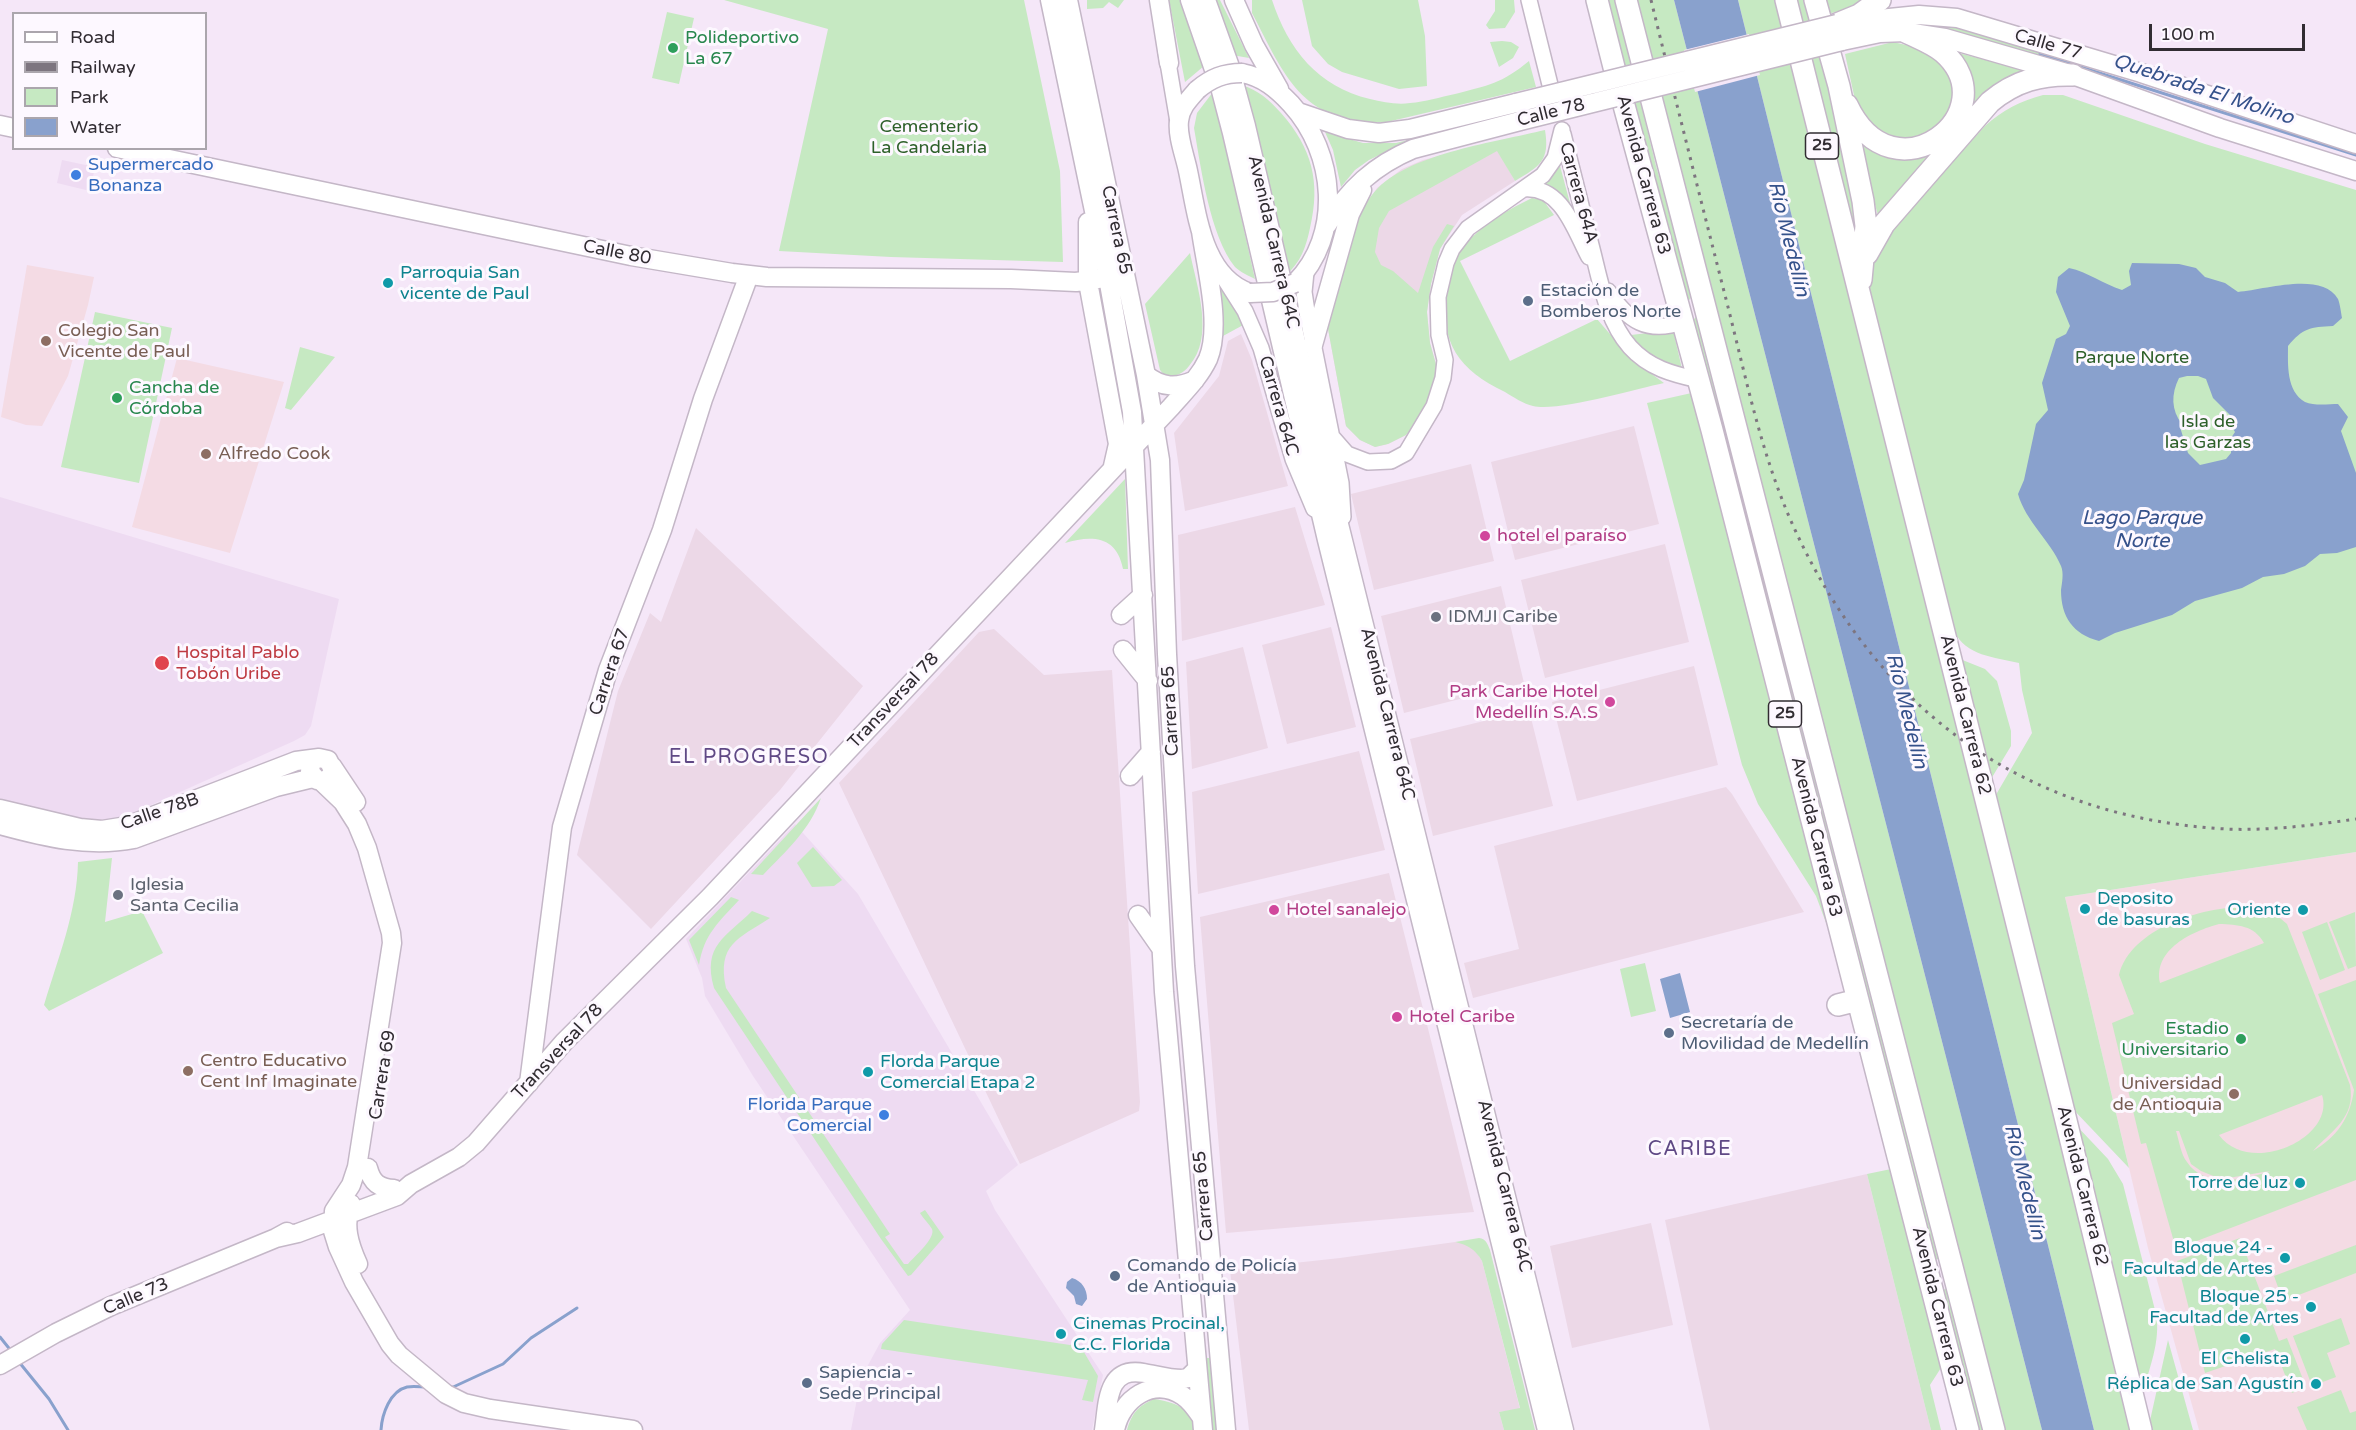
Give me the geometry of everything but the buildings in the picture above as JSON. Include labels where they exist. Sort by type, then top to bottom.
[{"type":"highway","name":"Avenida Carrera 63","points":[[1597,0],[1699,380],[1865,1070],[1968,1430]]},
{"type":"highway","name":"Avenida Carrera 63","points":[[1626,0],[1994,1430]]},
{"type":"highway","name":"Avenida Carrera 62","points":[[1786,0],[2061,1100],[2141,1430]]},
{"type":"highway","points":[[1815,0],[1839,86],[1864,207],[1864,260],[1859,293]]},
{"type":"highway","points":[[1840,32],[1880,0]]},
{"type":"highway","points":[[1839,86],[1857,122],[1867,134],[1877,141],[1904,149],[1931,144],[1942,136],[1953,126],[1959,115],[1962,99],[1958,74],[1943,52],[1906,32]]},
{"type":"highway","points":[[1864,260],[1884,224],[1990,102],[2008,89],[2030,79],[2053,75],[2073,75]]},
{"type":"highway","points":[[1683,322],[1702,295]]},
{"type":"main road","name":"Carrera 65","points":[[1050,0],[1080,145],[1146,375],[1155,425],[1161,475],[1167,654],[1190,1030],[1226,1430]]},
{"type":"main road","name":"Carrera 65","points":[[1068,0],[1077,40],[1117,276],[1129,388],[1148,681],[1161,948],[1202,1424]]},
{"type":"main road","points":[[1076,0],[1077,40]]},
{"type":"main road","points":[[1159,0],[1169,63]]},
{"type":"main road","name":"Avenida Carrera 64C","points":[[1190,0],[1220,87],[1564,1430]]},
{"type":"main road","name":"Avenida Carrera 64C","points":[[1206,0],[1229,64],[1241,107],[1330,488],[1336,540],[1547,1430]]},
{"type":"main road","points":[[1234,0],[1254,45],[1283,96]]},
{"type":"main road","name":"Calle 77","points":[[1840,32],[1882,17],[1919,15],[1957,18],[2141,73],[2356,144]]},
{"type":"main road","name":"Calle 77","points":[[1840,32],[1906,32],[1952,39],[2073,75],[2220,128],[2356,171]]},
{"type":"main road","name":"Calle 78","points":[[1298,112],[1348,129],[1379,133],[1410,129],[1518,112],[1840,32]]},
{"type":"main road","points":[[1242,73],[1265,81],[1283,96],[1298,112],[1318,146],[1328,186],[1324,229],[1314,259],[1300,278],[1273,292],[1250,293],[1233,285],[1223,276],[1208,250],[1201,231],[1179,126],[1183,107],[1197,90],[1212,79],[1223,75],[1242,73]]},
{"type":"main road","name":"Calle 78","points":[[1324,229],[1353,188],[1386,162],[1413,149],[1518,112]]},
{"type":"main road","points":[[1080,145],[1089,238],[1088,282],[1118,444],[1117,457],[1111,471]]},
{"type":"main road","name":"Calle 80","points":[[127,150],[631,256],[749,275],[1088,282],[1117,276]]},
{"type":"main road","points":[[1312,345],[1350,214],[1365,186],[1386,162]]},
{"type":"main road","name":"Transversal 78","points":[[459,1156],[476,1143],[564,1042],[710,897],[1195,380],[1209,357],[1213,334],[1212,306],[1201,231]]},
{"type":"main road","name":"Carrera 67","points":[[529,1083],[562,827],[572,790],[608,670],[662,530],[703,399],[749,275]]},
{"type":"main road","points":[[1106,374],[1129,388]]},
{"type":"main road","points":[[1146,375],[1165,385],[1181,385],[1195,380]]},
{"type":"main road","points":[[1121,615],[1143,595]]},
{"type":"main road","points":[[1123,650],[1148,681]]},
{"type":"main road","points":[[1130,776],[1151,752]]},
{"type":"main road","name":"Calle 78B","points":[[0,809],[80,828],[102,830],[128,826],[296,761],[324,763]]},
{"type":"main road","points":[[317,780],[330,776],[324,763]]},
{"type":"main road","name":"Carrera 69","points":[[324,763],[377,839],[402,939],[397,991],[368,1168],[341,1213]]},
{"type":"main road","name":"Calle 78B","points":[[0,825],[79,843],[116,842],[134,839],[276,787],[317,780]]},
{"type":"main road","name":"Carrera 69","points":[[317,780],[343,802],[357,824],[367,848],[392,943],[357,1167],[341,1213]]},
{"type":"main road","points":[[276,787],[314,788],[343,802]]},
{"type":"main road","points":[[1138,915],[1161,948]]},
{"type":"main road","points":[[536,1022],[546,1036],[555,1041],[564,1042]]},
{"type":"main road","name":"Calle 73","points":[[6,1361],[111,1306],[276,1238],[296,1226],[397,1196],[411,1184],[459,1156]]},
{"type":"main road","points":[[368,1168],[376,1185],[394,1189]]},
{"type":"main road","name":"Calle 73","points":[[276,1238],[302,1232],[394,1189],[411,1184]]},
{"type":"main road","points":[[336,1242],[341,1213]]},
{"type":"main road","points":[[341,1213],[371,1300],[393,1349],[446,1394],[476,1406],[633,1430]]},
{"type":"main road","points":[[302,1232],[321,1234],[336,1242],[371,1300]]},
{"type":"main road","points":[[1104,1430],[1111,1387],[1115,1381],[1126,1374],[1140,1372],[1182,1379],[1188,1378],[1196,1370]]},
{"type":"main road","points":[[1126,1374],[1137,1381],[1140,1393]]},
{"type":"main road","points":[[1115,1430],[1122,1410],[1158,1376]]},
{"type":"main road","points":[[1140,1393],[1153,1389],[1174,1391],[1188,1400],[1202,1424]]},
{"type":"street","points":[[1150,0],[1169,63],[1179,126]]},
{"type":"street","name":"Carrera 64A","points":[[1529,0],[1601,280]]},
{"type":"street","points":[[1333,438],[1347,454],[1368,462],[1390,461],[1406,453],[1434,406],[1443,378],[1445,360],[1439,335],[1438,297],[1452,249],[1467,228],[1550,168],[1558,149],[1562,130]]},
{"type":"street","points":[[1524,189],[1543,190],[1559,203],[1601,280],[1623,312],[1644,325],[1656,328],[1683,322]]},
{"type":"street","name":"Carrera 64C","points":[[1223,276],[1245,311],[1261,348],[1293,459],[1336,540]]},
{"type":"street","points":[[1300,278],[1341,483],[1336,540]]},
{"type":"street","points":[[1601,280],[1615,325],[1630,347],[1656,368],[1699,380]]},
{"type":"shaded area","points":[[1493,142],[1515,181],[1462,215],[1440,249],[1427,312],[1430,343],[1439,375],[1416,422],[1406,435],[1388,444],[1375,447],[1360,440],[1346,426],[1328,329],[1364,208],[1377,188],[1402,169],[1423,160]]},
{"type":"shaded area","name":"Supermercado Bonanza","points":[[62,160],[95,167],[90,191],[57,183]]},
{"type":"shaded area","name":"Colegio San Vicente de Paul","points":[[27,265],[94,277],[68,376],[42,426],[26,425],[1,417]]},
{"type":"shaded area","points":[[1241,334],[1252,360],[1288,486],[1185,511],[1174,433],[1219,376],[1228,341]]},
{"type":"shaded area","name":"Alfredo Cook","points":[[177,358],[284,382],[230,553],[132,527]]},
{"type":"shaded area","points":[[1634,426],[1659,524],[1515,560],[1491,462]]},
{"type":"shaded area","points":[[1471,464],[1494,561],[1374,590],[1351,494]]},
{"type":"shaded area","name":"Hospital Pablo Tobón Uribe","points":[[0,497],[339,599],[311,726],[305,735],[118,819],[89,821],[72,819],[0,799]]},
{"type":"shaded area","points":[[1295,507],[1325,605],[1182,641],[1178,535]]},
{"type":"shaded area","points":[[696,528],[863,686],[780,790],[651,929],[577,855],[618,691],[650,613],[661,622]]},
{"type":"shaded area","points":[[1665,544],[1689,642],[1545,678],[1521,580]]},
{"type":"shaded area","points":[[1501,586],[1524,683],[1404,713],[1381,616]]},
{"type":"shaded area","points":[[1331,627],[1356,727],[1287,744],[1262,645]]},
{"type":"shaded area","points":[[994,629],[1044,675],[1112,670],[1140,1102],[1139,1111],[1020,1164],[839,783],[979,632]]},
{"type":"shaded area","points":[[1243,647],[1268,748],[1192,769],[1186,662]]},
{"type":"shaded area","points":[[1694,666],[1718,765],[1577,801],[1552,702]]},
{"type":"shaded area","points":[[1529,710],[1553,806],[1433,836],[1410,739]]},
{"type":"shaded area","points":[[1359,751],[1385,850],[1198,894],[1192,792]]},
{"type":"shaded area","points":[[1726,787],[1804,912],[1473,998],[1464,963],[1519,949],[1494,846]]},
{"type":"shaded area","name":"Florida Parque Comercial","points":[[795,824],[858,894],[1018,1165],[986,1191],[995,1210],[1103,1375],[1092,1430],[851,1430],[861,1378],[880,1343],[910,1310],[753,1076],[705,996],[702,978],[686,939]]},
{"type":"shaded area","name":"Universidad de Antioquia","points":[[2356,852],[2356,1430],[2199,1430],[2148,1248],[2065,897]]},
{"type":"shaded area","points":[[1389,873],[1474,1212],[1226,1233],[1200,917]]},
{"type":"shaded area","points":[[1867,1174],[1931,1430],[1710,1430],[1665,1220]]},
{"type":"shaded area","points":[[1651,1223],[1673,1325],[1572,1348],[1550,1246]]},
{"type":"shaded area","points":[[1455,1242],[1467,1244],[1477,1252],[1482,1261],[1520,1409],[1499,1412],[1504,1430],[1249,1430],[1230,1270]]},
{"type":"green space","name":"Cementerio La Candelaria","points":[[724,0],[1024,0],[1060,171],[1063,262],[779,251],[828,29]]},
{"type":"green space","points":[[1087,0],[1124,0],[1118,8],[1109,2],[1103,8],[1087,9]]},
{"type":"green space","points":[[1169,0],[1180,0],[1204,66],[1185,82]]},
{"type":"green space","points":[[1211,0],[1220,0],[1249,58],[1232,55]]},
{"type":"green space","points":[[1252,0],[1272,0],[1296,50],[1320,75],[1335,85],[1370,99],[1405,104],[1455,94],[1494,83],[1529,61],[1536,87],[1387,122],[1358,121],[1335,115],[1316,106],[1300,93],[1287,77],[1252,13]]},
{"type":"green space","points":[[1302,0],[1418,0],[1425,36],[1427,86],[1399,89],[1342,72],[1328,64],[1312,46]]},
{"type":"green space","points":[[1495,0],[1514,0],[1515,12],[1505,28],[1489,29],[1486,25],[1495,11]]},
{"type":"green space","points":[[1606,0],[1616,0],[1656,166],[1693,294],[1685,307]]},
{"type":"green space","points":[[1634,0],[1674,0],[2042,1430],[2000,1430]]},
{"type":"green space","points":[[1738,0],[1778,0],[2134,1430],[2094,1430]]},
{"type":"green space","points":[[1794,0],[1806,0],[1858,210],[1859,252]]},
{"type":"green space","points":[[1820,0],[1870,0],[1862,5],[1824,15]]},
{"type":"green space","name":"Polideportivo La 67","points":[[667,12],[694,18],[679,84],[652,78]]},
{"type":"green space","points":[[1909,21],[1968,28],[2042,49],[2039,59],[1886,22]]},
{"type":"green space","points":[[1490,42],[1511,42],[1519,47],[1513,58],[1499,67]]},
{"type":"green space","points":[[1893,42],[1919,48],[1945,63],[1957,92],[1947,122],[1918,140],[1886,139],[1857,109],[1845,54]]},
{"type":"green space","points":[[1951,51],[2032,72],[1880,223],[1855,130],[1887,151],[1956,130]]},
{"type":"green space","points":[[1241,85],[1263,96],[1281,113],[1300,139],[1311,166],[1314,196],[1308,235],[1299,259],[1286,275]]},
{"type":"green space","points":[[1213,92],[1255,279],[1237,269],[1226,254],[1208,201],[1194,128],[1197,113]]},
{"type":"green space","name":"Parque Norte","points":[[2043,95],[2063,95],[2205,144],[2356,190],[2356,852],[2065,897],[2129,1168],[2071,1107],[1996,803],[1997,793],[2032,733],[2022,690],[2019,663],[1973,651],[1959,639],[1954,631],[1867,284],[1878,244],[1985,126],[2012,107]]},
{"type":"green space","points":[[1522,111],[1523,115],[1398,146],[1369,160],[1355,170],[1341,187],[1333,150],[1325,132],[1363,143],[1396,143]]},
{"type":"green space","points":[[1545,130],[1546,149],[1541,162],[1515,181],[1497,151],[1389,211],[1379,228],[1375,252],[1381,265],[1393,271],[1418,293],[1433,247],[1447,224],[1454,226],[1440,249],[1427,312],[1430,343],[1439,375],[1424,413],[1406,435],[1388,444],[1375,447],[1360,440],[1346,426],[1328,329],[1333,302],[1351,239],[1366,203],[1378,188],[1393,176],[1433,157]]},
{"type":"green space","points":[[1559,162],[1575,222],[1567,203],[1559,192],[1541,185]]},
{"type":"green space","points":[[1532,198],[1543,200],[1554,215],[1460,261],[1510,361],[1597,319],[1628,353],[1664,383],[1578,403],[1533,406],[1475,374],[1456,353],[1446,326],[1445,309],[1449,278],[1455,260],[1464,246],[1481,229],[1500,215]]},
{"type":"green space","points":[[1190,253],[1202,311],[1201,341],[1197,354],[1187,369],[1172,376],[1165,376],[1160,370],[1145,304]]},
{"type":"green space","points":[[1216,280],[1245,324],[1223,336],[1223,312]]},
{"type":"green space","points":[[1700,311],[1943,1258],[1933,1260],[1690,325]]},
{"type":"green space","name":"Cancha de Córdoba","points":[[95,312],[172,328],[139,483],[61,467]]},
{"type":"green space","points":[[1673,330],[1683,373],[1654,359],[1631,335]]},
{"type":"green space","points":[[300,347],[335,357],[291,410],[285,408]]},
{"type":"green space","points":[[1696,392],[1852,990],[1845,992],[1828,928],[1816,896],[1758,804],[1742,765],[1647,403]]},
{"type":"green space","points":[[1125,479],[1128,569],[1123,569],[1115,550],[1102,541],[1085,539],[1065,543]]},
{"type":"green space","points":[[1960,659],[1985,669],[1997,681],[2011,731],[2011,746],[1991,779]]},
{"type":"green space","points":[[821,798],[811,820],[789,849],[763,875],[751,874]]},
{"type":"green space","points":[[813,847],[842,880],[834,886],[812,887],[797,863]]},
{"type":"green space","points":[[112,858],[105,922],[142,911],[163,953],[49,1011],[44,1005],[70,917],[78,862]]},
{"type":"green space","points":[[731,897],[739,900],[709,937],[701,954],[699,965],[689,940]]},
{"type":"green space","points":[[2245,907],[2274,913],[2287,924],[2350,1085],[2351,1096],[2346,1115],[2313,1151],[2329,1140],[2341,1126],[2346,1118],[2354,1090],[2318,994],[2356,980],[2356,1180],[2176,1249],[2146,1143],[2141,1144],[2112,1023],[2134,1014],[2119,975],[2126,959],[2153,933],[2189,916]],"holes":[[[2219,924],[2250,929],[2264,943],[2160,983],[2159,971],[2169,951],[2177,943],[2198,931]],[[2322,1095],[2323,1111],[2316,1125],[2304,1138],[2287,1147],[2269,1152],[2250,1153],[2233,1147],[2219,1135]],[[2176,1131],[2179,1131],[2191,1164],[2201,1171],[2216,1177],[2228,1178],[2270,1171],[2237,1179],[2215,1179],[2195,1171],[2185,1159]]]},
{"type":"green space","points":[[752,911],[770,918],[733,944],[725,961],[726,988],[890,1234],[885,1237],[904,1264],[908,1264],[931,1237],[932,1229],[920,1213],[925,1210],[944,1237],[911,1275],[908,1276],[881,1239],[714,988],[711,961],[714,952],[725,935]]},
{"type":"green space","points":[[2355,912],[2356,966],[2348,969],[2329,922]]},
{"type":"green space","points":[[2327,922],[2345,970],[2320,980],[2302,932]]},
{"type":"green space","points":[[1645,963],[1656,1011],[1631,1017],[1620,969]]},
{"type":"green space","points":[[2074,1123],[2108,1159],[2123,1184],[2156,1314],[2156,1345],[2142,1395]]},
{"type":"green space","points":[[1896,1168],[1946,1360],[1930,1385],[1941,1430],[1931,1430],[1867,1174]]},
{"type":"green space","points":[[1479,1238],[1485,1240],[1490,1250],[1535,1430],[1504,1430],[1499,1412],[1520,1408],[1482,1261],[1471,1248],[1455,1242]]},
{"type":"green space","points":[[2240,1238],[2279,1341],[2287,1338],[2306,1387],[2292,1393],[2275,1349],[2205,1373],[2177,1261]]},
{"type":"green space","points":[[2356,1245],[2356,1273],[2283,1301],[2274,1276]]},
{"type":"green space","points":[[1952,1287],[1989,1430],[1976,1430],[1940,1291]]},
{"type":"green space","points":[[2341,1318],[2350,1344],[2327,1353],[2336,1377],[2312,1386],[2293,1336]]},
{"type":"green space","points":[[904,1320],[1070,1345],[1078,1342],[1098,1376],[1093,1402],[1082,1400],[1088,1380],[881,1349],[882,1344]]},
{"type":"green space","points":[[2168,1340],[2193,1430],[2150,1430],[2149,1425]]},
{"type":"green space","points":[[1203,1358],[1211,1358],[1220,1430],[1210,1430]]},
{"type":"green space","points":[[2341,1390],[2350,1413],[2356,1411],[2356,1430],[2307,1430],[2297,1407]]},
{"type":"green space","points":[[1154,1399],[1175,1404],[1187,1411],[1194,1422],[1195,1430],[1127,1430],[1136,1411]]},
{"type":"water","name":"Río Medellín","points":[[1674,0],[1738,0],[2094,1430],[2042,1430]]},
{"type":"water","name":"Lago Parque Norte","points":[[2132,263],[2179,264],[2196,268],[2205,277],[2225,283],[2238,292],[2306,284],[2330,291],[2338,299],[2342,318],[2333,326],[2313,328],[2298,335],[2288,346],[2288,369],[2294,391],[2305,402],[2338,404],[2348,417],[2341,431],[2356,473],[2356,547],[2337,553],[2320,554],[2305,566],[2284,574],[2263,577],[2242,588],[2195,601],[2172,615],[2115,633],[2099,641],[2082,634],[2066,616],[2061,590],[2063,575],[2061,566],[2032,522],[2018,494],[2024,480],[2036,424],[2048,410],[2042,383],[2056,339],[2066,334],[2070,326],[2056,292],[2058,277],[2069,268],[2122,290],[2131,285],[2129,271]],"holes":[[[2198,376],[2206,379],[2213,398],[2231,416],[2229,422],[2235,432],[2231,438],[2231,453],[2226,459],[2200,465],[2188,453],[2180,427],[2182,424],[2178,419],[2173,402],[2179,378]]]},
{"type":"water","points":[[1680,973],[1690,1012],[1670,1018],[1660,979]]},
{"type":"water","points":[[1072,1278],[1081,1283],[1086,1292],[1087,1299],[1082,1306],[1076,1304],[1074,1296],[1066,1288],[1067,1282]]},
{"type":"pier","points":[[1749,34],[1760,75],[1695,92],[1684,50]]},
{"type":"waterway","name":"Quebrada El Molino","points":[[2040,54],[2356,155]]},
{"type":"waterway","points":[[451,1388],[503,1364],[531,1338],[577,1308]]},
{"type":"waterway","points":[[0,1337],[12,1352]]},
{"type":"waterway","points":[[19,1362],[49,1399],[68,1430]]},
{"type":"waterway","points":[[381,1430],[385,1410],[396,1393],[407,1387],[427,1387]]},
{"type":"railway","points":[[1651,0],[1749,393],[1774,478],[1796,532],[1830,596],[1870,653],[1916,702],[1967,744],[2024,778],[2086,803],[2154,820],[2226,829],[2275,828],[2356,819]]},
{"type":"place","name":"Polideportivo La 67","points":[[673,48]]},
{"type":"place","name":"Supermercado Bonanza","points":[[76,175]]},
{"type":"place","name":"Parroquia San vicente de Paul","points":[[388,283]]},
{"type":"place","name":"Estación de Bomberos Norte","points":[[1528,301]]},
{"type":"place","name":"Colegio San Vicente de Paul","points":[[46,341]]},
{"type":"place","name":"Cancha de Córdoba","points":[[117,398]]},
{"type":"place","name":"Alfredo Cook","points":[[206,454]]},
{"type":"place","name":"hotel el paraíso","points":[[1485,536]]},
{"type":"place","name":"IDMJI Caribe","points":[[1436,617]]},
{"type":"place","name":"Hospital Pablo Tobón Uribe","points":[[162,663]]},
{"type":"place","name":"Park Caribe Hotel Medellín S.A.S","points":[[1610,702]]},
{"type":"place","name":"Iglesia Santa Cecilia","points":[[118,895]]},
{"type":"place","name":"Deposito de basuras","points":[[2085,909]]},
{"type":"place","name":"Hotel sanalejo","points":[[1274,910]]},
{"type":"place","name":"Oriente","points":[[2303,910]]},
{"type":"place","name":"Hotel Caribe","points":[[1397,1017]]},
{"type":"place","name":"Secretaría de Movilidad de Medellín","points":[[1669,1033]]},
{"type":"place","name":"Estadio Universitario","points":[[2241,1039]]},
{"type":"place","name":"Centro Educativo Cent Inf Imaginate","points":[[188,1071]]},
{"type":"place","name":"Florda Parque Comercial Etapa 2","points":[[868,1072]]},
{"type":"place","name":"Universidad de Antioquia","points":[[2234,1094]]},
{"type":"place","name":"Florida Parque Comercial","points":[[884,1115]]},
{"type":"place","name":"Torre de luz","points":[[2300,1183]]},
{"type":"place","name":"Bloque 24 - Facultad de Artes","points":[[2285,1258]]},
{"type":"place","name":"Comando de Policía de Antioquia","points":[[1115,1276]]},
{"type":"place","name":"Bloque 25 - Facultad de Artes","points":[[2311,1307]]},
{"type":"place","name":"Cinemas Procinal, C.C. Florida","points":[[1061,1334]]},
{"type":"place","name":"El Chelista","points":[[2245,1339]]},
{"type":"place","name":"Sapiencia - Sede Principal","points":[[807,1383]]},
{"type":"place","name":"Réplica de San Agustín","points":[[2316,1384]]},
{"type":"district","name":"EL PROGRESO","points":[[749,758]]},
{"type":"district","name":"CARIBE","points":[[1690,1150]]},
{"type":"park label","name":"Isla de las Garzas","points":[[2208,432]]}]
